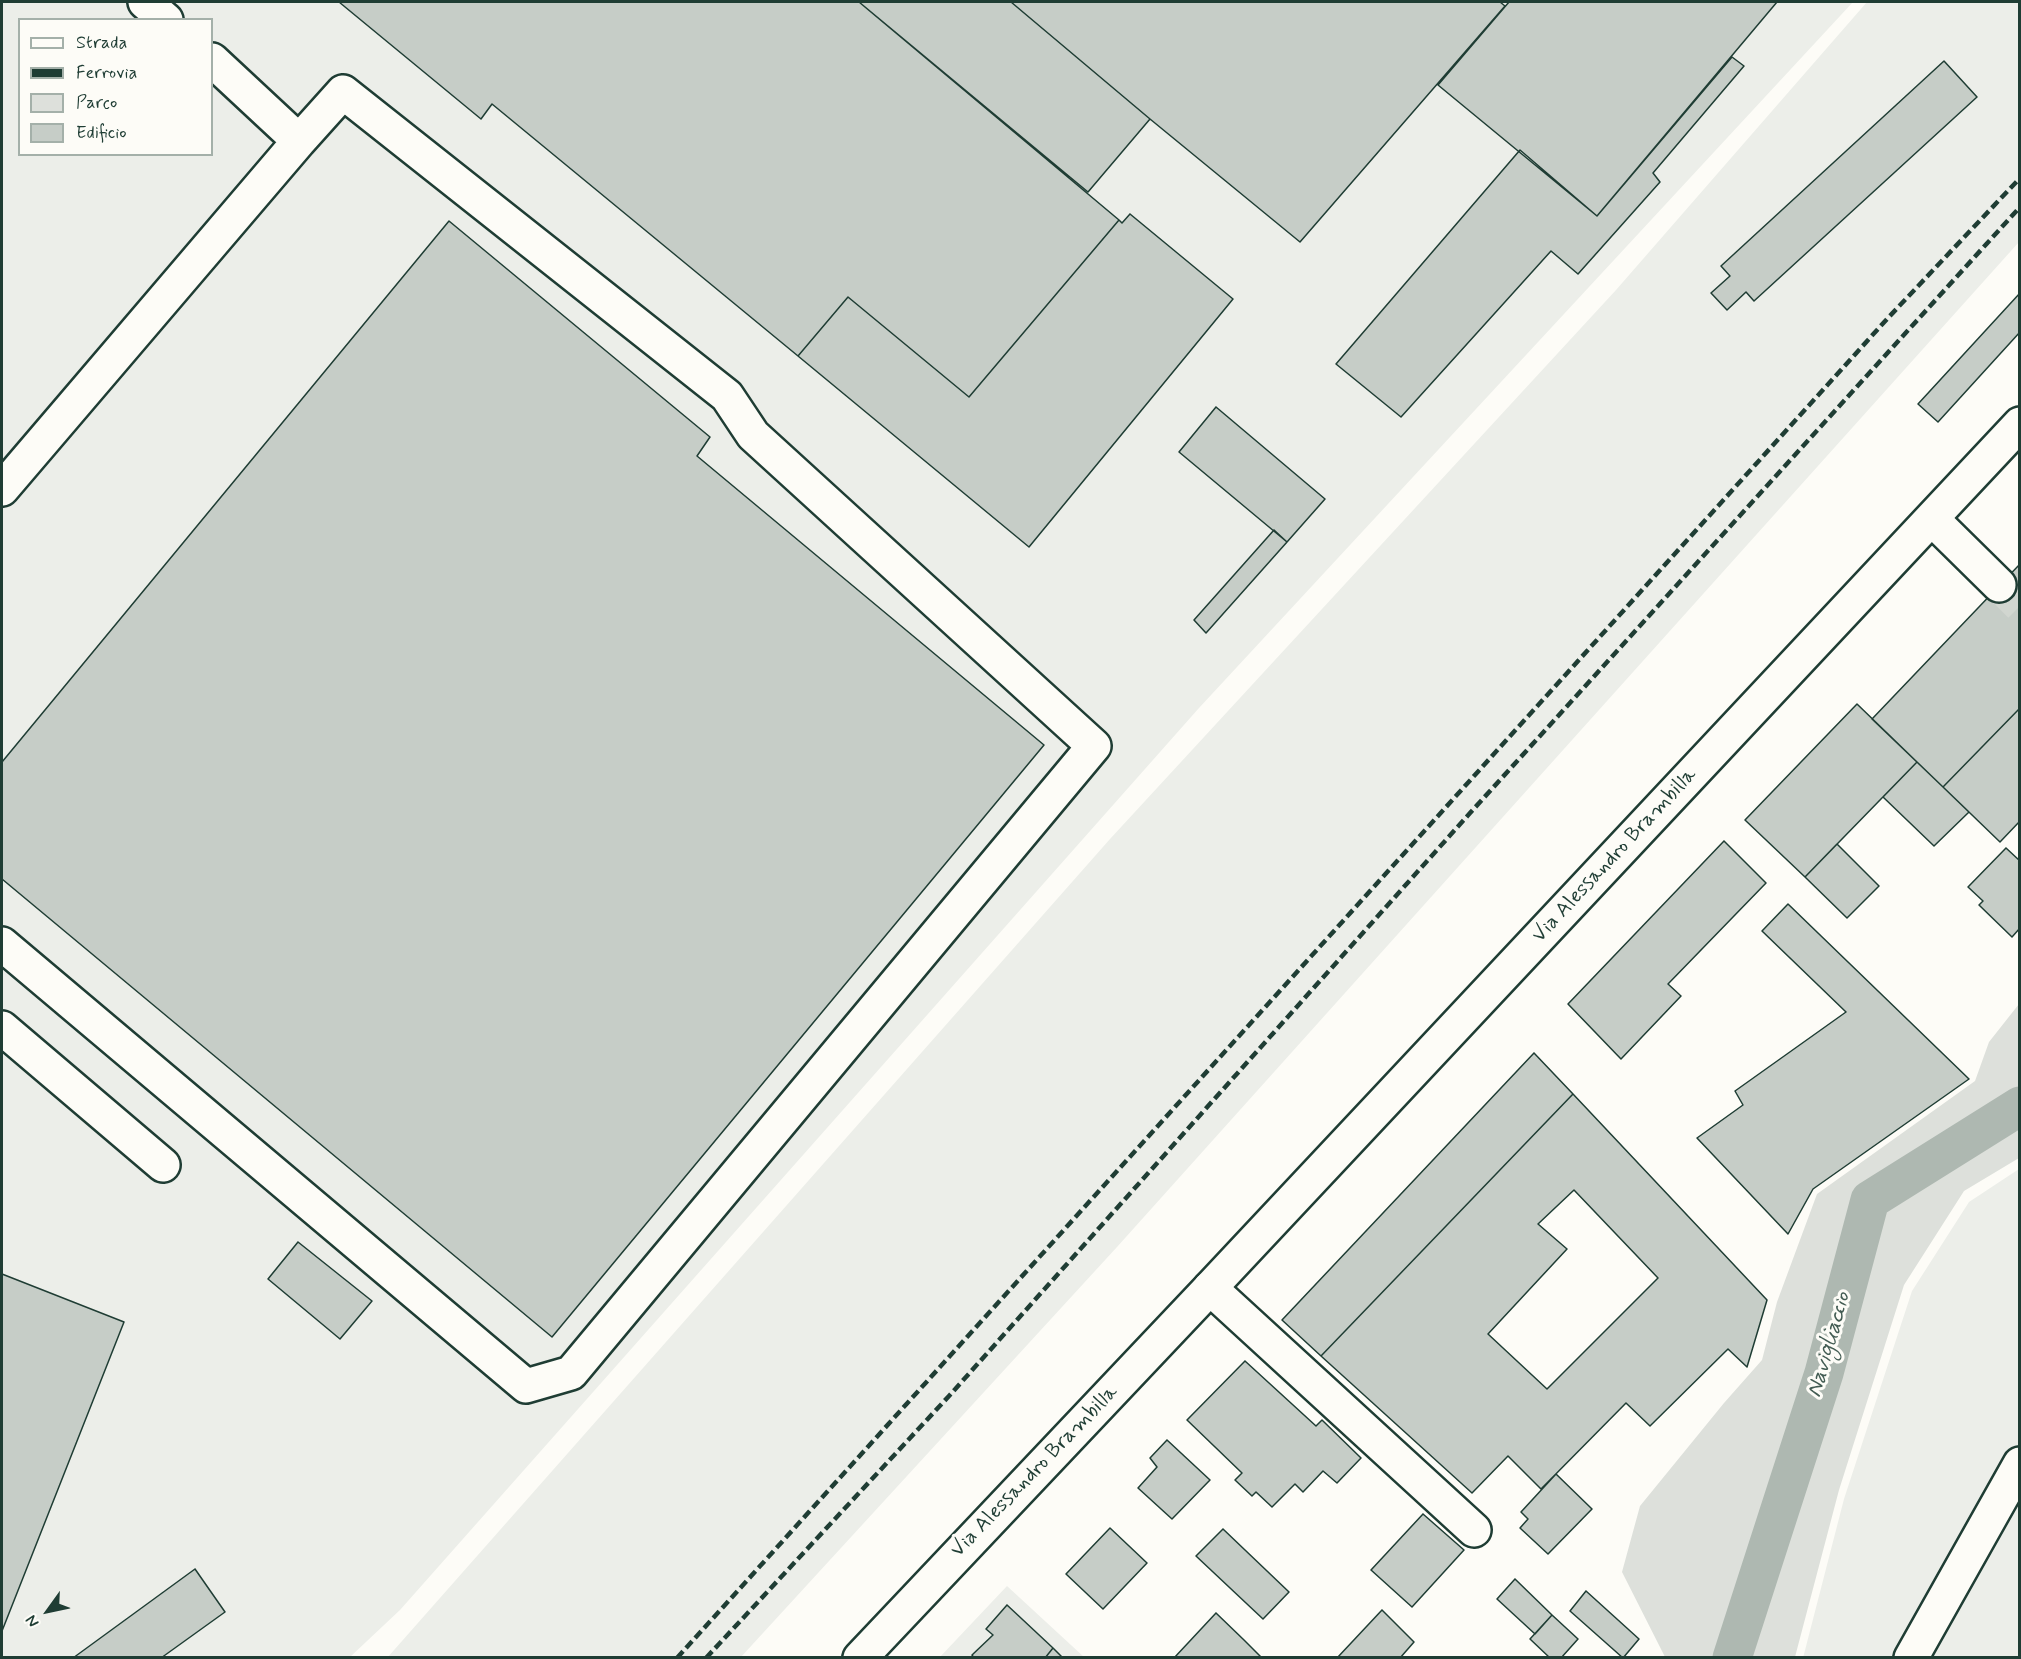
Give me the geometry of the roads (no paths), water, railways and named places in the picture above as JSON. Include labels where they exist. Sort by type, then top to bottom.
[{"type":"main road","points":[[146,2],[164,18]]},
{"type":"main road","points":[[213,61],[298,141]]},
{"type":"main road","points":[[2,489],[298,141],[343,92],[727,396],[753,435],[1094,746],[571,1373],[525,1386],[2,944]]},
{"type":"main road","name":"Via Alessandro Brambilla","points":[[860,1658],[1210,1288],[2019,424]]},
{"type":"main road","points":[[1932,519],[1999,585]]},
{"type":"main road","points":[[2,1028],[163,1165]]},
{"type":"main road","points":[[1210,1288],[1474,1530]]},
{"type":"main road","points":[[1911,1658],[2019,1464]]},
{"type":"waterway","name":"Navigliaccio","points":[[1732,1658],[1824,1373],[1870,1200],[2020,1106]]},
{"type":"tunnel","points":[[1999,585],[2020,606]]},
{"type":"railway","points":[[677,1658],[1887,319],[2020,178]]},
{"type":"railway","points":[[706,1658],[949,1396],[1470,813],[2020,207]]}]
